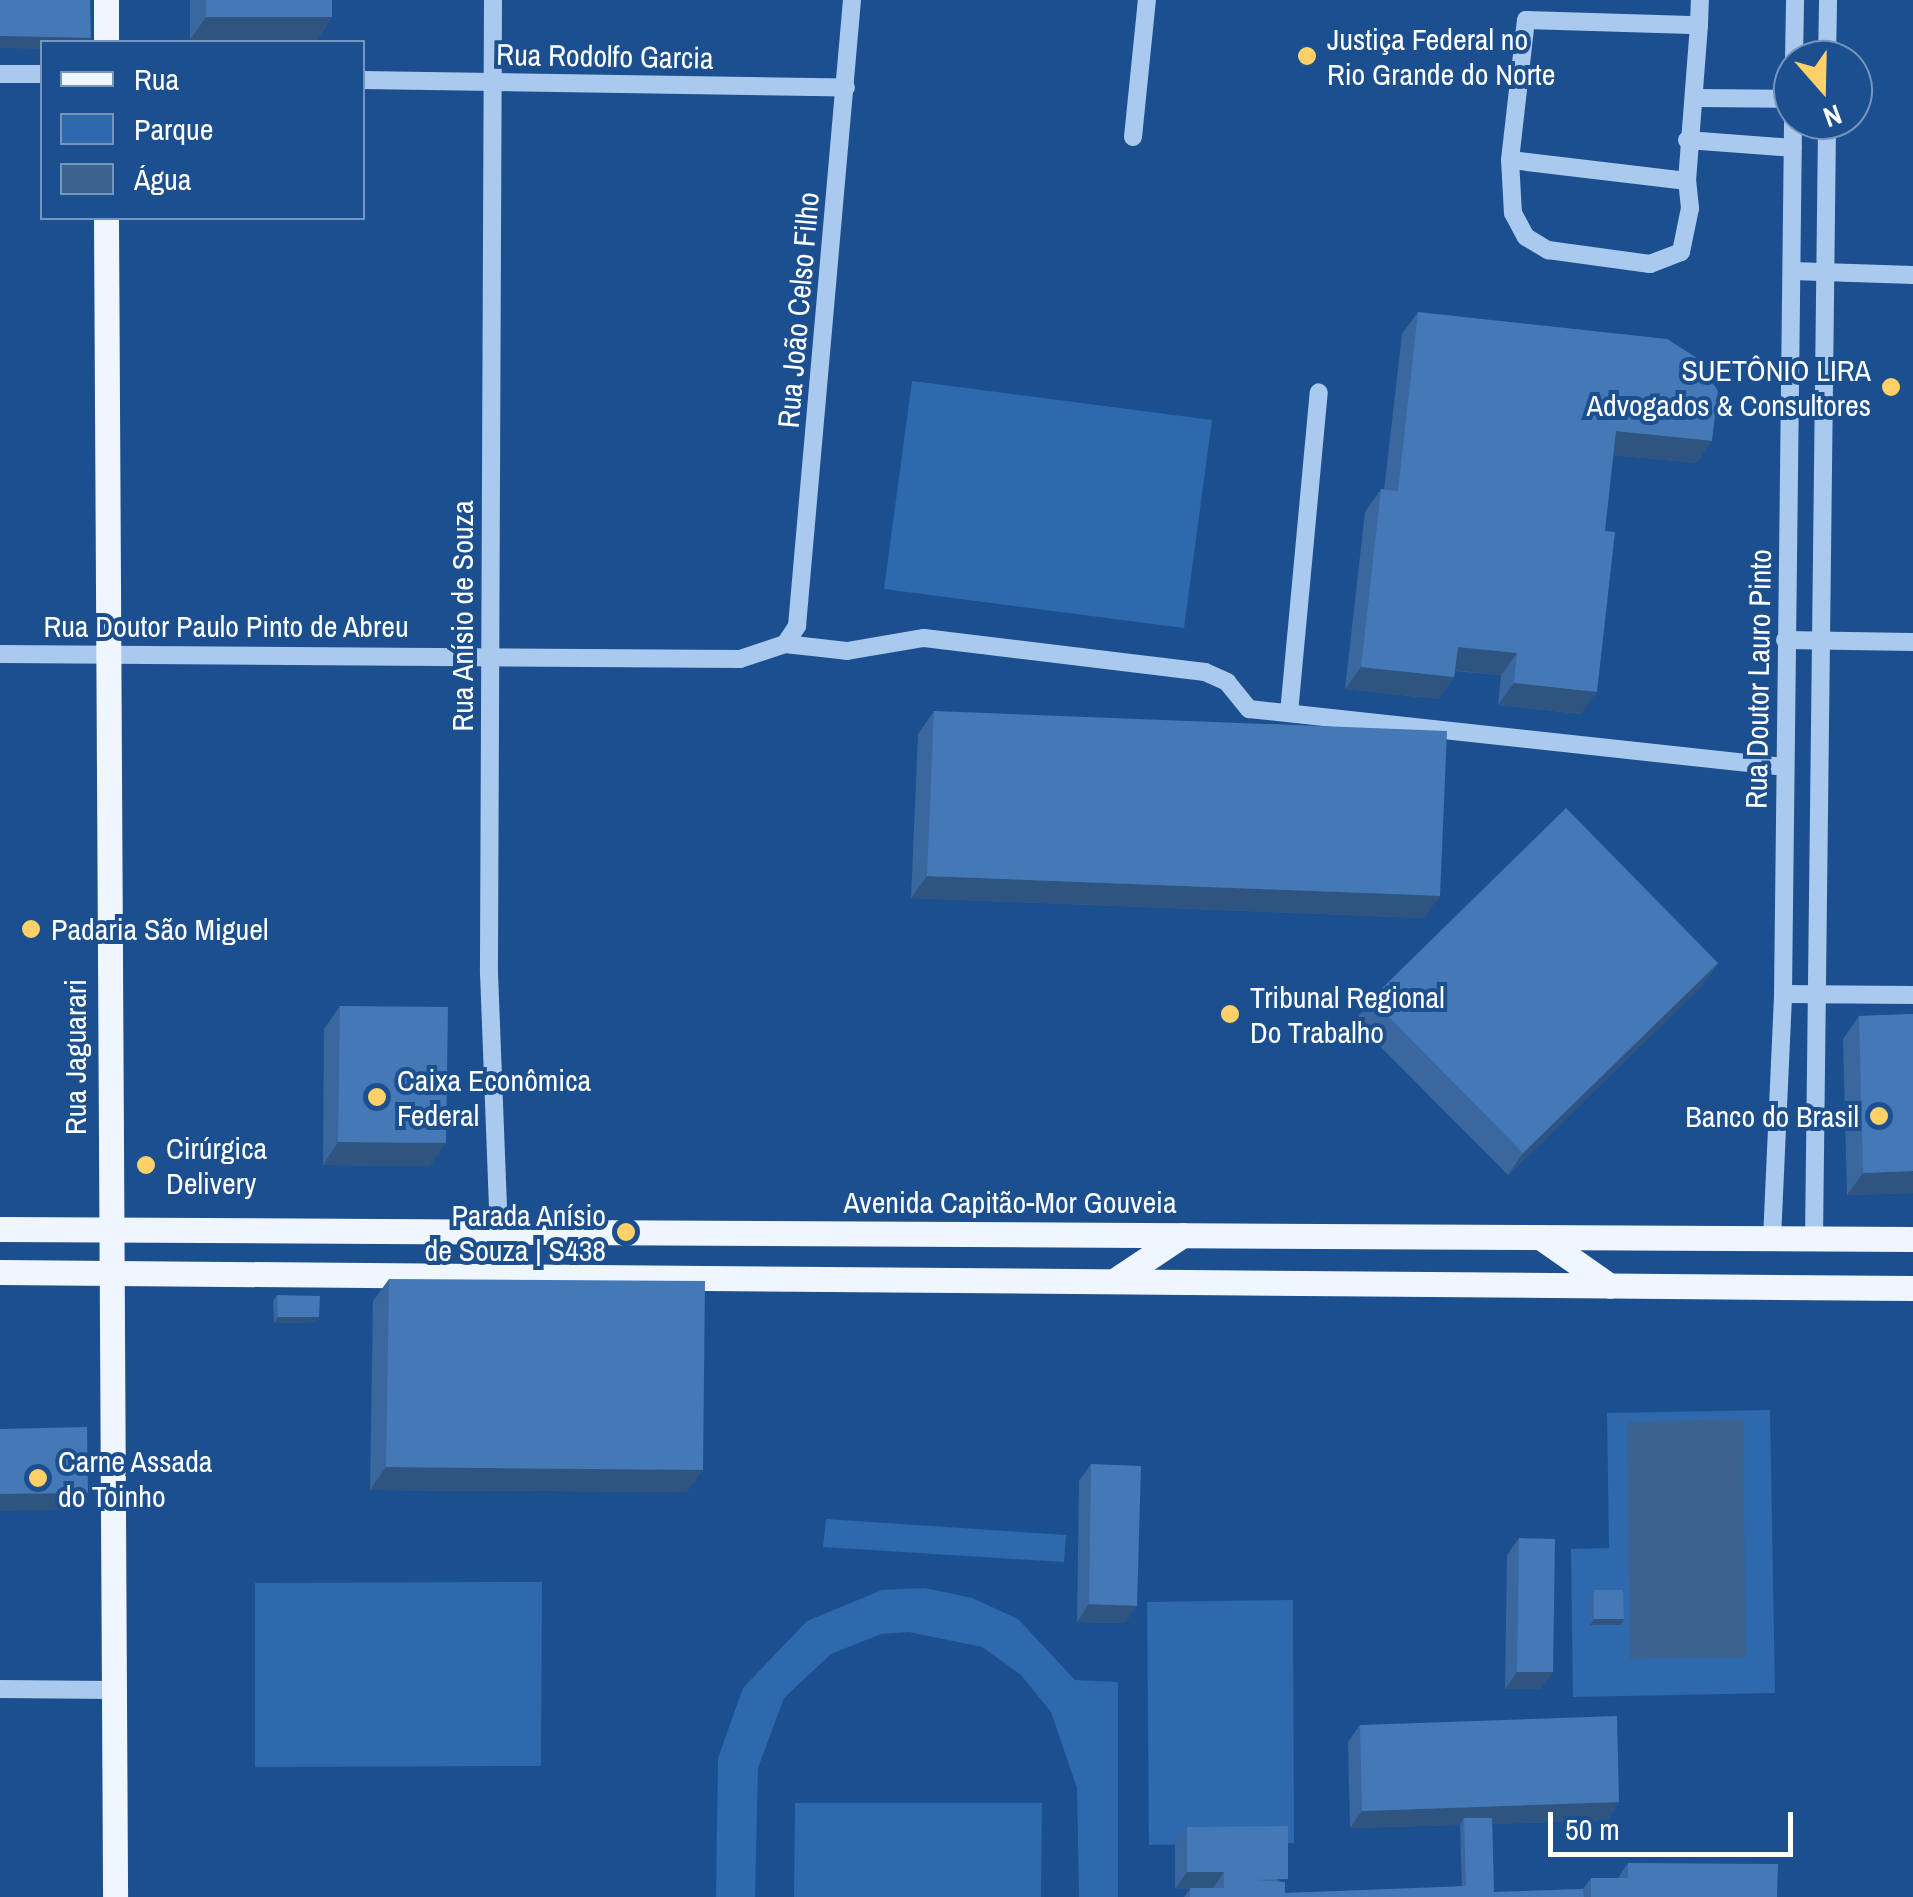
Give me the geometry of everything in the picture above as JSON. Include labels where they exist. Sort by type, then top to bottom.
[{"type":"main road","points":[[106,0],[106,40]]},
{"type":"main road","name":"Rua Jaguarari","points":[[106,220],[108,1229],[115,1897]]},
{"type":"main road","name":"Avenida Capitão-Mor Gouveia","points":[[0,1229],[1913,1239]]},
{"type":"main road","points":[[1114,1281],[1183,1235]]},
{"type":"main road","points":[[1539,1237],[1610,1286]]},
{"type":"main road","points":[[0,1272],[1913,1288]]},
{"type":"street","name":"Rua Anísio de Souza","points":[[493,0],[488,973],[499,1231]]},
{"type":"street","name":"Rua João Celso Filho","points":[[785,644],[798,626],[852,0]]},
{"type":"street","points":[[1133,137],[1147,0]]},
{"type":"street","points":[[1528,0],[1510,160],[1513,213],[1526,237],[1548,250],[1650,264],[1682,252],[1690,208],[1687,140],[1698,98],[1700,0]]},
{"type":"street","points":[[1794,40],[1795,0]]},
{"type":"street","points":[[1827,40],[1828,0]]},
{"type":"street","points":[[1526,20],[1699,26]]},
{"type":"street","points":[[0,74],[40,74]]},
{"type":"street","name":"Rua Rodolfo Garcia","points":[[365,80],[846,88]]},
{"type":"street","points":[[1698,98],[1773,99]]},
{"type":"street","points":[[1687,140],[1793,148]]},
{"type":"street","name":"Rua Doutor Lauro Pinto","points":[[1772,1239],[1783,994],[1793,140]]},
{"type":"street","points":[[1814,1239],[1820,995],[1827,140]]},
{"type":"street","points":[[1510,160],[1687,180]]},
{"type":"street","points":[[1792,270],[1913,275]]},
{"type":"street","points":[[1289,713],[1319,392]]},
{"type":"street","points":[[785,644],[847,652],[924,638],[1205,672],[1227,682],[1249,709],[1785,767]]},
{"type":"street","points":[[1785,640],[1913,642]]},
{"type":"street","name":"Rua Doutor Paulo Pinto de Abreu","points":[[0,654],[488,654],[740,659],[785,644]]},
{"type":"street","points":[[1783,994],[1913,995]]},
{"type":"street","points":[[0,1690],[113,1690]]},
{"type":"green space","points":[[912,381],[1212,420],[1184,628],[884,589]]},
{"type":"green space","points":[[1770,1410],[1775,1693],[1573,1697],[1571,1549],[1609,1548],[1607,1413]]},
{"type":"green space","points":[[826,1519],[1066,1535],[1064,1562],[823,1547]]},
{"type":"green space","points":[[542,1582],[541,1766],[255,1767],[255,1583]]},
{"type":"green space","points":[[925,1588],[972,1598],[1018,1619],[1075,1680],[1118,1682],[1118,1897],[1079,1897],[1077,1788],[1051,1712],[1021,1675],[982,1647],[909,1632],[881,1634],[831,1654],[784,1698],[758,1768],[755,1897],[716,1897],[718,1758],[743,1688],[807,1621],[882,1590]]},
{"type":"green space","points":[[1293,1600],[1294,1843],[1149,1845],[1147,1602]]},
{"type":"green space","points":[[795,1803],[1042,1803],[1041,1897],[794,1897]]},
{"type":"water","points":[[1743,1419],[1746,1657],[1630,1659],[1627,1422]]},
{"type":"building","points":[[0,0],[90,0],[91,38],[0,36]]},
{"type":"building","points":[[206,0],[332,0],[332,17],[206,17]]},
{"type":"building","points":[[1418,312],[1667,339],[1697,358],[1718,391],[1712,441],[1616,431],[1605,531],[1615,532],[1597,692],[1514,683],[1517,653],[1458,647],[1454,677],[1361,667],[1381,489],[1398,491]]},
{"type":"building","points":[[934,711],[1447,731],[1440,896],[927,876]]},
{"type":"building","points":[[1566,808],[1718,963],[1523,1153],[1371,999]]},
{"type":"building","name":"Caixa Econômica Federal","points":[[340,1006],[448,1007],[446,1143],[338,1142]]},
{"type":"building","name":"Banco do Brasil","points":[[1913,1014],[1913,1171],[1863,1173],[1859,1016]]},
{"type":"building","points":[[389,1279],[705,1281],[703,1470],[386,1467]]},
{"type":"building","points":[[277,1295],[320,1296],[319,1317],[278,1317]]},
{"type":"building","name":"Carne Assada do Toinho","points":[[87,1427],[88,1493],[0,1494],[0,1429]]},
{"type":"building","points":[[1091,1464],[1141,1466],[1137,1606],[1089,1604]]},
{"type":"building","points":[[1519,1538],[1555,1539],[1553,1672],[1517,1672]]},
{"type":"building","points":[[1594,1590],[1623,1590],[1624,1619],[1594,1619]]},
{"type":"building","points":[[1617,1716],[1619,1802],[1362,1811],[1360,1725]]},
{"type":"building","points":[[1464,1818],[1492,1818],[1494,1892],[1583,1889],[1584,1897],[1285,1897],[1285,1893],[1466,1886]]},
{"type":"building","points":[[1288,1826],[1288,1879],[1256,1880],[1285,1882],[1285,1897],[1190,1897],[1190,1888],[1224,1888],[1224,1872],[1187,1872],[1187,1827]]},
{"type":"building","points":[[1628,1863],[1778,1864],[1777,1897],[1591,1897],[1591,1878],[1628,1878]]},
{"type":"place","name":"Justiça Federal no Rio Grande do Norte","points":[[1307,56]]},
{"type":"place","name":"SUETÔNIO LIRA Advogados & Consultores","points":[[1891,387]]},
{"type":"place","name":"Padaria São Miguel","points":[[31,929]]},
{"type":"place","name":"Tribunal Regional Do Trabalho","points":[[1230,1014]]},
{"type":"place","name":"Caixa Econômica Federal","points":[[377,1097]]},
{"type":"place","name":"Banco do Brasil","points":[[1879,1116]]},
{"type":"place","name":"Cirúrgica Delivery","points":[[146,1165]]},
{"type":"place","name":"Parada Anísio de Souza | S438","points":[[626,1232]]},
{"type":"place","name":"Carne Assada do Toinho","points":[[38,1478]]}]
